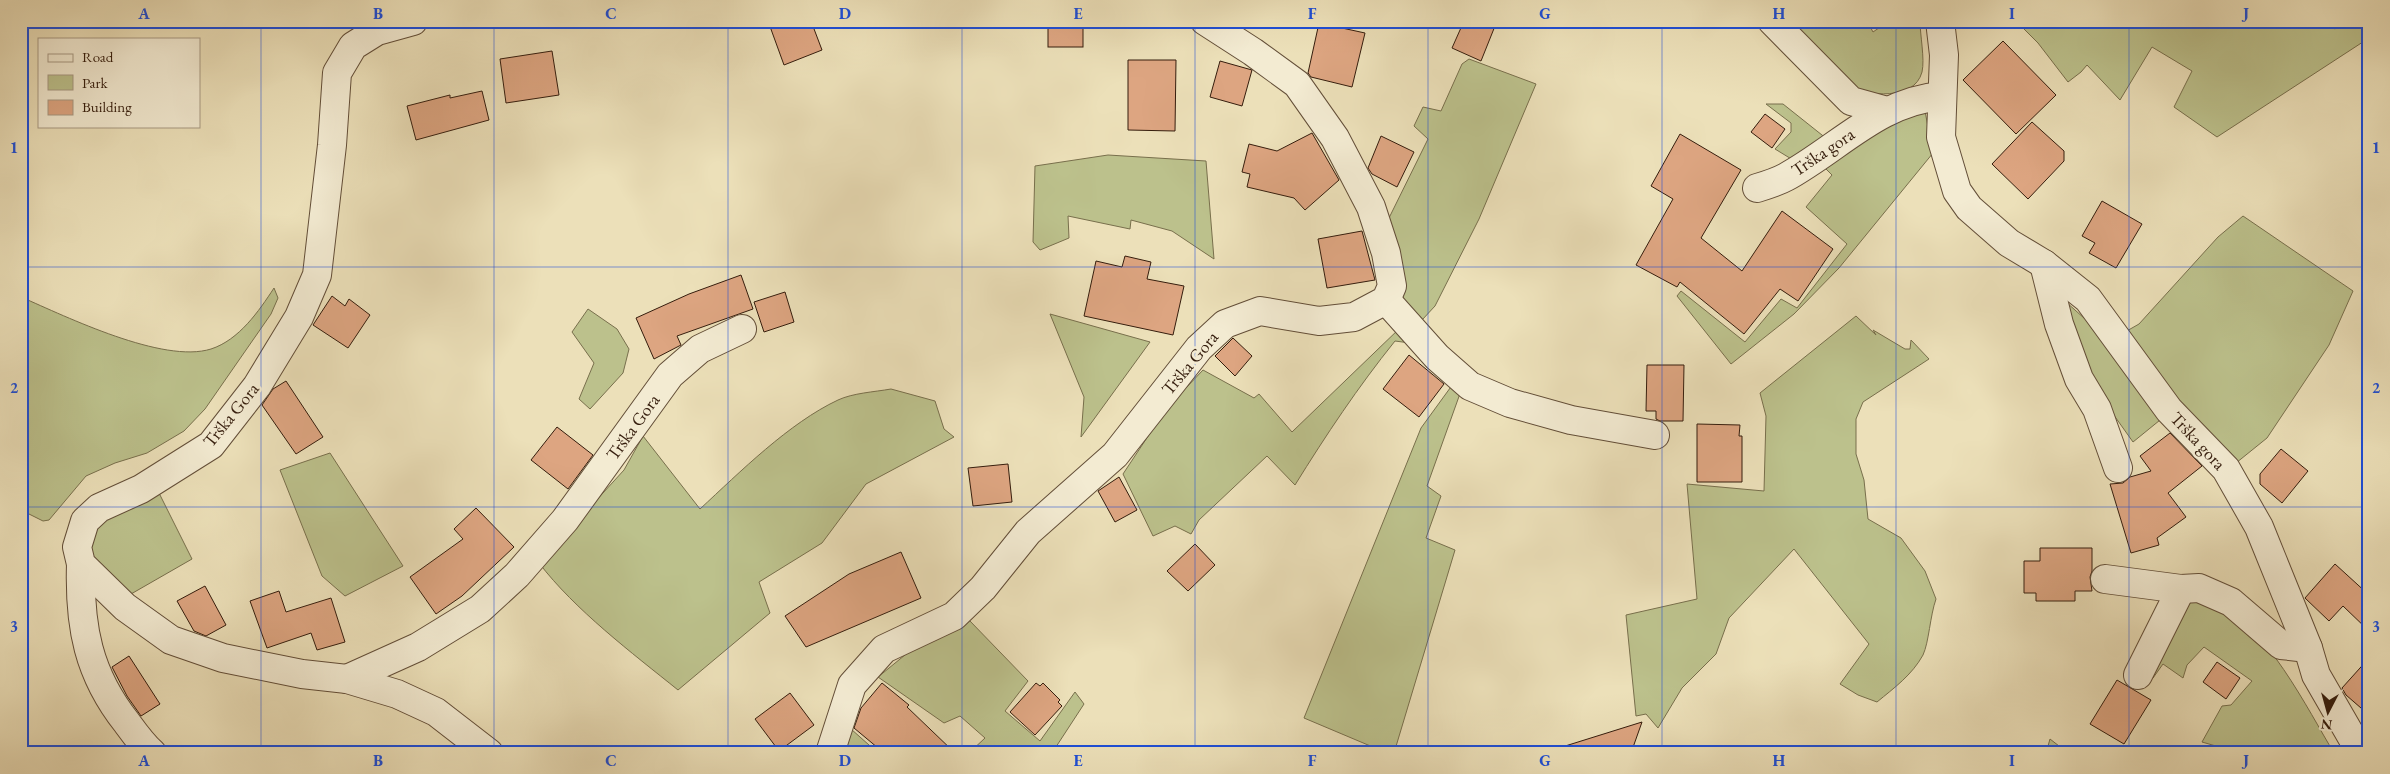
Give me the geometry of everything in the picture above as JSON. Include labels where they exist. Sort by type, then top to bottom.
[{"type":"street","name":"Trška Gora","points":[[152,753],[109,700],[88,652],[80,597],[81,564],[77,547],[85,521],[99,508],[141,489],[211,445],[257,386],[299,317],[317,275],[331,162],[337,73],[353,46],[377,31],[413,21]]},
{"type":"street","points":[[1205,21],[1253,52],[1297,84],[1335,138],[1374,216],[1386,253],[1392,286],[1386,300],[1437,357],[1470,386],[1510,403],[1571,420],[1655,435]]},
{"type":"street","name":"Trška gora","points":[[1772,21],[1851,101],[1887,110]]},
{"type":"street","name":"Trška gora","points":[[1940,21],[1944,55],[1941,137],[1957,191],[1969,208],[2008,243],[2044,264],[2088,299],[2169,410],[2226,469],[2259,527],[2308,648],[2316,675],[2361,753]]},
{"type":"street","name":"Trška gora","points":[[1757,188],[1786,177],[1887,110],[1922,98],[1942,96]]},
{"type":"street","points":[[2044,264],[2062,333],[2079,379],[2097,409],[2118,468]]},
{"type":"street","name":"Trška Gora","points":[[830,753],[852,685],[884,649],[954,616],[983,588],[1028,532],[1115,455],[1199,348],[1225,324],[1260,311],[1319,321],[1354,317],[1386,300]]},
{"type":"street","name":"Trška Gora","points":[[346,679],[418,647],[480,608],[517,575],[565,520],[670,375],[700,348],[742,329]]},
{"type":"street","points":[[81,564],[125,607],[171,640],[222,658],[302,674],[346,679],[397,694],[436,712],[489,753]]},
{"type":"street","points":[[2105,579],[2181,589],[2199,588],[2231,602],[2281,645],[2308,648]]},
{"type":"street","points":[[2138,675],[2181,589]]},
{"type":"green space","points":[[1791,21],[1867,21],[1873,32],[1889,21],[1920,21],[1922,72],[1917,82],[1910,88],[1900,92],[1878,94],[1846,89]]},
{"type":"green space","points":[[2016,21],[2324,21],[2335,29],[2344,21],[2369,21],[2369,38],[2217,137],[2174,107],[2192,71],[2152,47],[2120,100],[2087,65],[2068,82],[2038,43]]},
{"type":"green space","points":[[1469,59],[1536,84],[1479,219],[1435,306],[1422,320],[1399,294],[1387,222],[1428,139],[1414,126],[1423,107],[1441,111],[1462,64]]},
{"type":"green space","points":[[1766,104],[1783,104],[1827,139],[1793,160],[1775,149],[1791,132],[1791,123]]},
{"type":"green space","points":[[1924,106],[1933,153],[1839,268],[1794,314],[1731,364],[1677,296],[1681,291],[1745,342],[1781,299],[1797,308],[1847,244],[1806,207],[1832,175],[1819,162]]},
{"type":"green space","points":[[1108,155],[1206,161],[1214,259],[1172,231],[1131,220],[1130,229],[1068,216],[1069,238],[1040,250],[1033,242],[1035,166]]},
{"type":"green space","points":[[2243,216],[2353,291],[2329,345],[2267,438],[2236,463],[2175,405],[2125,332],[2139,324],[2218,237]]},
{"type":"green space","points":[[274,288],[278,298],[271,314],[205,409],[184,431],[147,453],[115,463],[86,476],[49,520],[43,521],[21,510],[21,297],[115,336],[168,350],[191,352],[211,349],[231,339],[255,315]]},
{"type":"green space","points":[[2056,293],[2113,344],[2165,416],[2133,442],[2091,383]]},
{"type":"green space","points":[[588,309],[617,329],[629,349],[623,373],[590,409],[579,399],[594,363],[572,332]]},
{"type":"green space","points":[[1050,314],[1150,342],[1081,437],[1084,397]]},
{"type":"green space","points":[[1856,316],[1876,335],[1873,330],[1905,349],[1910,349],[1911,340],[1929,359],[1863,402],[1856,419],[1856,454],[1864,480],[1868,519],[1901,538],[1925,571],[1936,599],[1923,655],[1908,675],[1877,702],[1858,695],[1840,684],[1869,644],[1794,549],[1729,618],[1716,654],[1682,688],[1658,728],[1646,714],[1636,716],[1626,615],[1697,599],[1687,484],[1764,491],[1766,416],[1760,393]]},
{"type":"green space","points":[[1401,327],[1410,343],[1395,341],[1318,448],[1295,485],[1267,456],[1199,520],[1191,534],[1175,526],[1153,536],[1123,474],[1166,409],[1203,370],[1254,398],[1259,394],[1292,432]]},
{"type":"green space","points":[[1453,384],[1462,388],[1427,486],[1441,496],[1426,538],[1455,550],[1394,753],[1387,753],[1304,718],[1421,428]]},
{"type":"green space","points":[[891,389],[935,401],[944,429],[954,437],[866,484],[822,543],[759,582],[770,613],[678,690],[587,614],[539,563],[624,470],[643,436],[700,509],[766,449],[820,410],[850,396]]},
{"type":"green space","points":[[330,453],[403,566],[345,596],[322,576],[280,470]]},
{"type":"green space","points":[[158,491],[192,559],[131,594],[89,558],[90,532],[100,520]]},
{"type":"green space","points":[[2190,602],[2217,605],[2235,615],[2252,630],[2284,670],[2334,753],[2240,753],[2202,742],[2222,706],[2231,705],[2252,681],[2204,647],[2187,665],[2183,678],[2163,664],[2153,678],[2157,662]]},
{"type":"green space","points":[[969,620],[1028,681],[1005,711],[1040,741],[1075,692],[1084,704],[1052,753],[969,753],[985,738],[960,716],[944,723],[878,677],[916,646]]},
{"type":"green space","points":[[851,729],[878,753],[837,753]]},
{"type":"green space","points":[[2050,739],[2068,753],[2046,753]]},
{"type":"building","points":[[768,21],[811,21],[822,50],[784,65]]},
{"type":"building","points":[[1048,21],[1083,21],[1083,47],[1048,47]]},
{"type":"building","points":[[1464,21],[1497,21],[1481,61],[1452,48]]},
{"type":"building","points":[[1319,23],[1365,33],[1352,87],[1311,77],[1308,73]]},
{"type":"building","points":[[2003,41],[2056,95],[2016,134],[1963,80]]},
{"type":"building","points":[[552,51],[559,95],[506,103],[500,59]]},
{"type":"building","points":[[1128,60],[1176,60],[1175,131],[1128,130]]},
{"type":"building","points":[[1220,61],[1252,70],[1242,106],[1210,97]]},
{"type":"building","points":[[482,91],[489,120],[416,140],[407,106],[450,95],[450,98]]},
{"type":"building","points":[[1765,114],[1785,129],[1772,148],[1751,132]]},
{"type":"building","points":[[2032,122],[2064,151],[2064,161],[2028,199],[1992,164]]},
{"type":"building","points":[[1312,133],[1339,180],[1305,210],[1294,198],[1247,187],[1250,174],[1242,172],[1249,144],[1277,151]]},
{"type":"building","points":[[1680,134],[1741,170],[1701,238],[1742,271],[1782,211],[1833,249],[1798,301],[1780,289],[1744,334],[1680,282],[1677,287],[1636,265],[1673,199],[1651,186]]},
{"type":"building","points":[[1381,136],[1414,152],[1397,187],[1372,174],[1368,168]]},
{"type":"building","points":[[2102,201],[2142,224],[2116,268],[2089,253],[2095,243],[2082,236]]},
{"type":"building","points":[[1362,231],[1375,280],[1327,288],[1318,239]]},
{"type":"building","points":[[1125,256],[1151,262],[1147,279],[1184,286],[1173,335],[1084,316],[1096,261],[1122,267]]},
{"type":"building","points":[[741,275],[753,309],[677,336],[681,345],[654,359],[636,318],[689,294]]},
{"type":"building","points":[[785,292],[794,322],[764,332],[754,302]]},
{"type":"building","points":[[332,296],[345,306],[349,299],[370,315],[348,348],[313,325]]},
{"type":"building","points":[[1233,338],[1252,356],[1235,376],[1215,356]]},
{"type":"building","points":[[1409,355],[1444,384],[1419,417],[1383,389]]},
{"type":"building","points":[[1647,365],[1684,365],[1683,421],[1660,421],[1656,419],[1656,411],[1646,411]]},
{"type":"building","points":[[286,381],[323,437],[296,454],[262,405],[273,389]]},
{"type":"building","points":[[1697,424],[1740,425],[1739,436],[1742,436],[1742,482],[1697,482]]},
{"type":"building","points":[[557,427],[593,455],[568,489],[531,460]]},
{"type":"building","points":[[2170,433],[2202,466],[2168,493],[2186,517],[2157,538],[2159,545],[2131,553],[2110,484],[2123,483],[2130,477],[2151,471],[2140,456]]},
{"type":"building","points":[[2281,449],[2308,471],[2282,503],[2260,484],[2260,474]]},
{"type":"building","points":[[1008,464],[1012,502],[973,506],[968,468]]},
{"type":"building","points":[[1119,477],[1137,510],[1115,522],[1098,491]]},
{"type":"building","points":[[476,508],[514,547],[462,596],[436,614],[410,577],[463,539],[454,529]]},
{"type":"building","points":[[1195,544],[1215,565],[1188,591],[1167,571]]},
{"type":"building","points":[[2040,548],[2092,548],[2092,571],[2090,577],[2092,591],[2075,591],[2075,601],[2036,601],[2036,593],[2024,593],[2024,561],[2040,561]]},
{"type":"building","points":[[901,552],[921,598],[806,647],[785,616],[849,574]]},
{"type":"building","points":[[2335,564],[2369,595],[2369,631],[2343,606],[2329,621],[2305,598]]},
{"type":"building","points":[[205,586],[226,625],[206,636],[194,631],[177,601]]},
{"type":"building","points":[[279,591],[286,612],[331,598],[345,642],[317,650],[311,633],[267,648],[250,601]]},
{"type":"building","points":[[129,656],[160,704],[141,716],[127,696],[112,667]]},
{"type":"building","points":[[2369,658],[2369,715],[2346,695],[2342,688]]},
{"type":"building","points":[[2217,662],[2240,678],[2226,699],[2203,682]]},
{"type":"building","points":[[2117,680],[2151,700],[2124,744],[2090,724]]},
{"type":"building","points":[[882,683],[909,705],[907,707],[955,753],[884,753],[854,728],[861,708]]},
{"type":"building","points":[[1036,683],[1040,686],[1043,683],[1060,700],[1058,702],[1062,706],[1035,735],[1010,712]]},
{"type":"building","points":[[790,693],[814,725],[779,751],[755,719]]},
{"type":"building","points":[[1642,722],[1631,753],[1563,753],[1562,747]]}]
